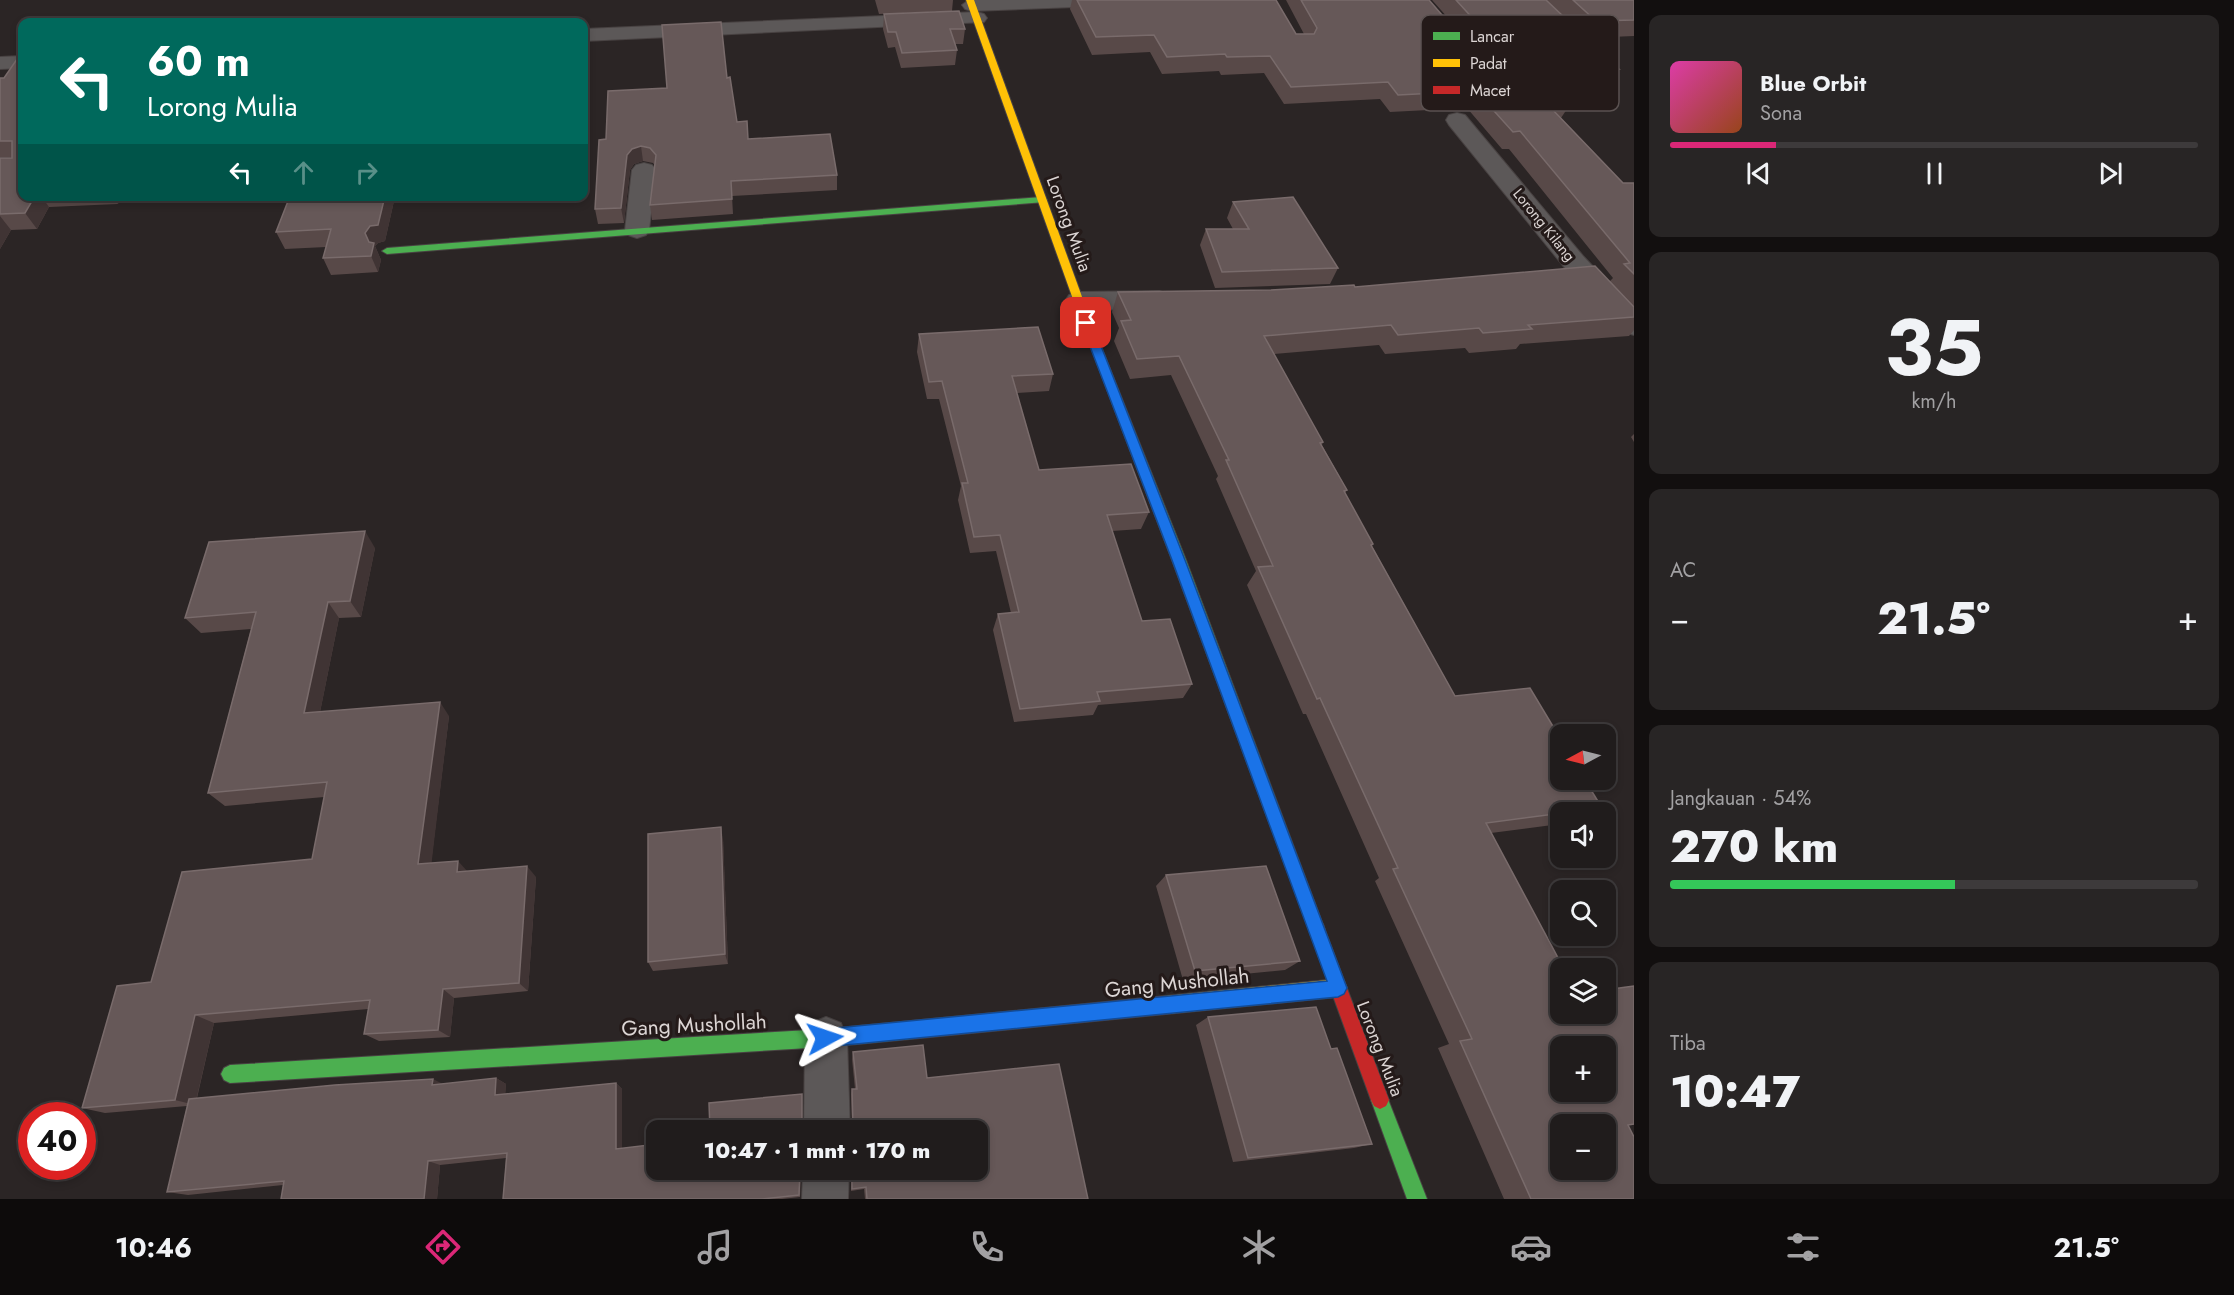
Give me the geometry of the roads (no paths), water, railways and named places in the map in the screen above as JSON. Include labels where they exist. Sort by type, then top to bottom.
[{"type":"street","points":[[588,34],[1100,0]]},
{"type":"street","name":"Lorong Mulia","points":[[973,8],[1078,301],[1179,560],[1417,1199]]},
{"type":"street","points":[[0,75],[3,67],[0,63],[18,62]]},
{"type":"street","name":"Lorong Kilang","points":[[1457,120],[1586,275],[1634,326]]},
{"type":"street","points":[[637,230],[644,170]]},
{"type":"street","points":[[387,251],[1041,200]]},
{"type":"street","points":[[1553,278],[1586,275]]},
{"type":"street","points":[[1078,301],[1181,300]]},
{"type":"street","name":"Gang Mushollah","points":[[230,1074],[825,1038],[1338,988]]},
{"type":"street","points":[[825,1038],[827,1120]]},
{"type":"street","points":[[825,1199],[826,1180]]}]
